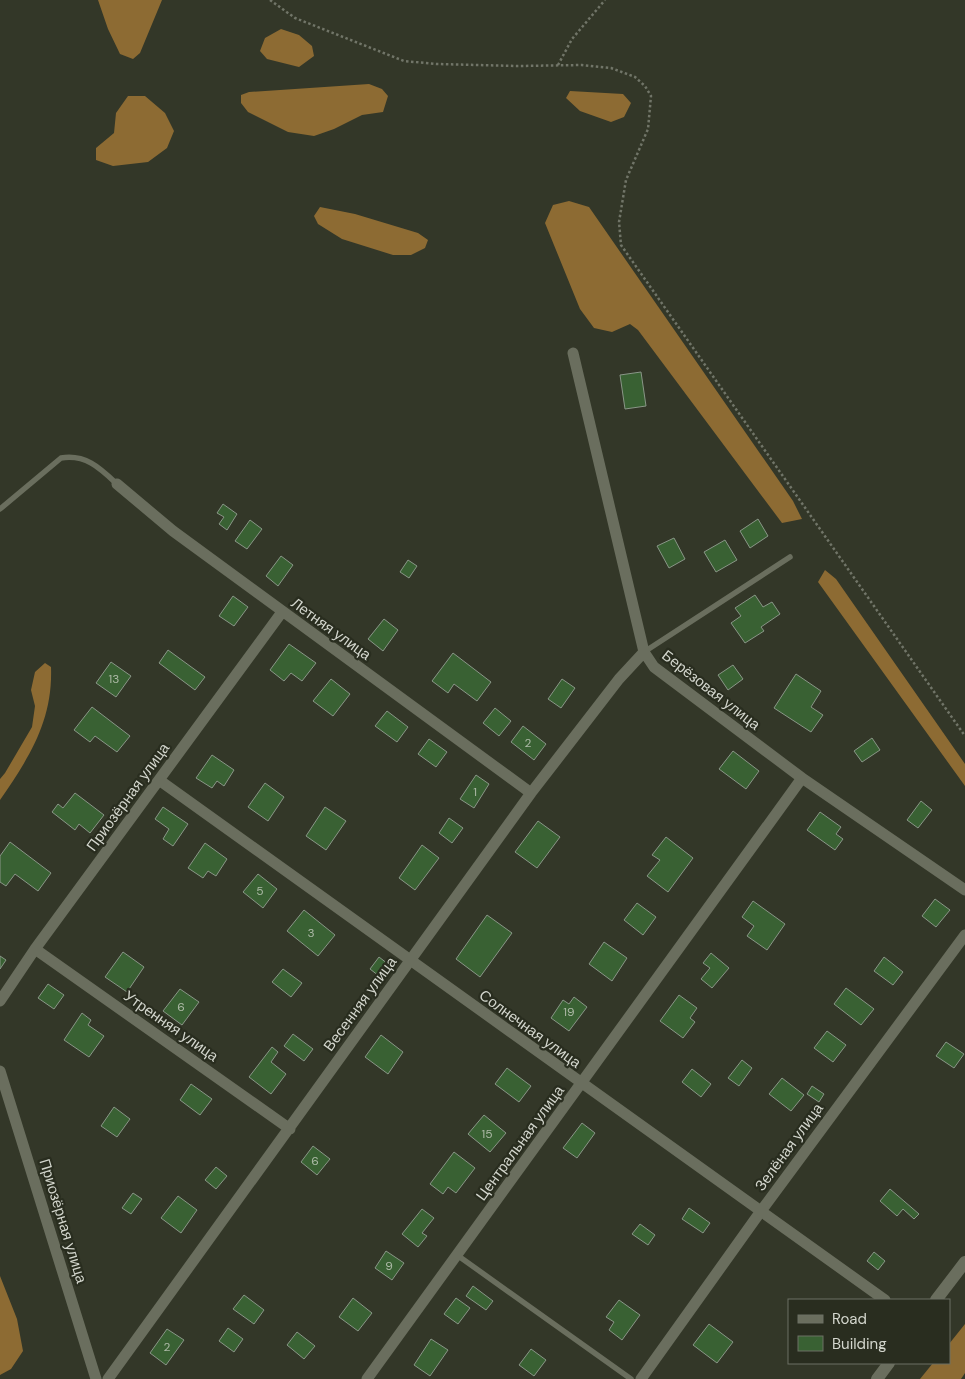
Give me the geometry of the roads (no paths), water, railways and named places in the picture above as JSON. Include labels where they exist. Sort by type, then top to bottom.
[{"type":"main road","points":[[937,1299],[965,1262]]},
{"type":"main road","points":[[877,1379],[888,1364]]},
{"type":"street","name":"Берёзовая улица","points":[[573,353],[644,652],[654,668],[802,778],[965,890]]},
{"type":"street","name":"Летняя улица","points":[[117,484],[173,531],[531,793]]},
{"type":"street","name":"Приозёрная улица","points":[[0,1001],[35,949],[282,612]]},
{"type":"street","name":"Весенняя улица","points":[[108,1379],[531,793],[619,679],[644,652]]},
{"type":"street","name":"Центральная улица","points":[[367,1379],[802,778]]},
{"type":"street","name":"Солнечная улица","points":[[159,780],[884,1299]]},
{"type":"street","name":"Зелёная улица","points":[[641,1379],[761,1211],[965,934]]},
{"type":"street","name":"Утренняя улица","points":[[35,949],[290,1129]]},
{"type":"street","name":"Приозёрная улица","points":[[0,1071],[96,1379]]},
{"type":"lane","points":[[0,509],[61,458],[73,456],[87,461],[100,468],[117,484]]},
{"type":"lane","points":[[644,652],[790,557]]},
{"type":"lane","points":[[457,1256],[631,1379]]}]
